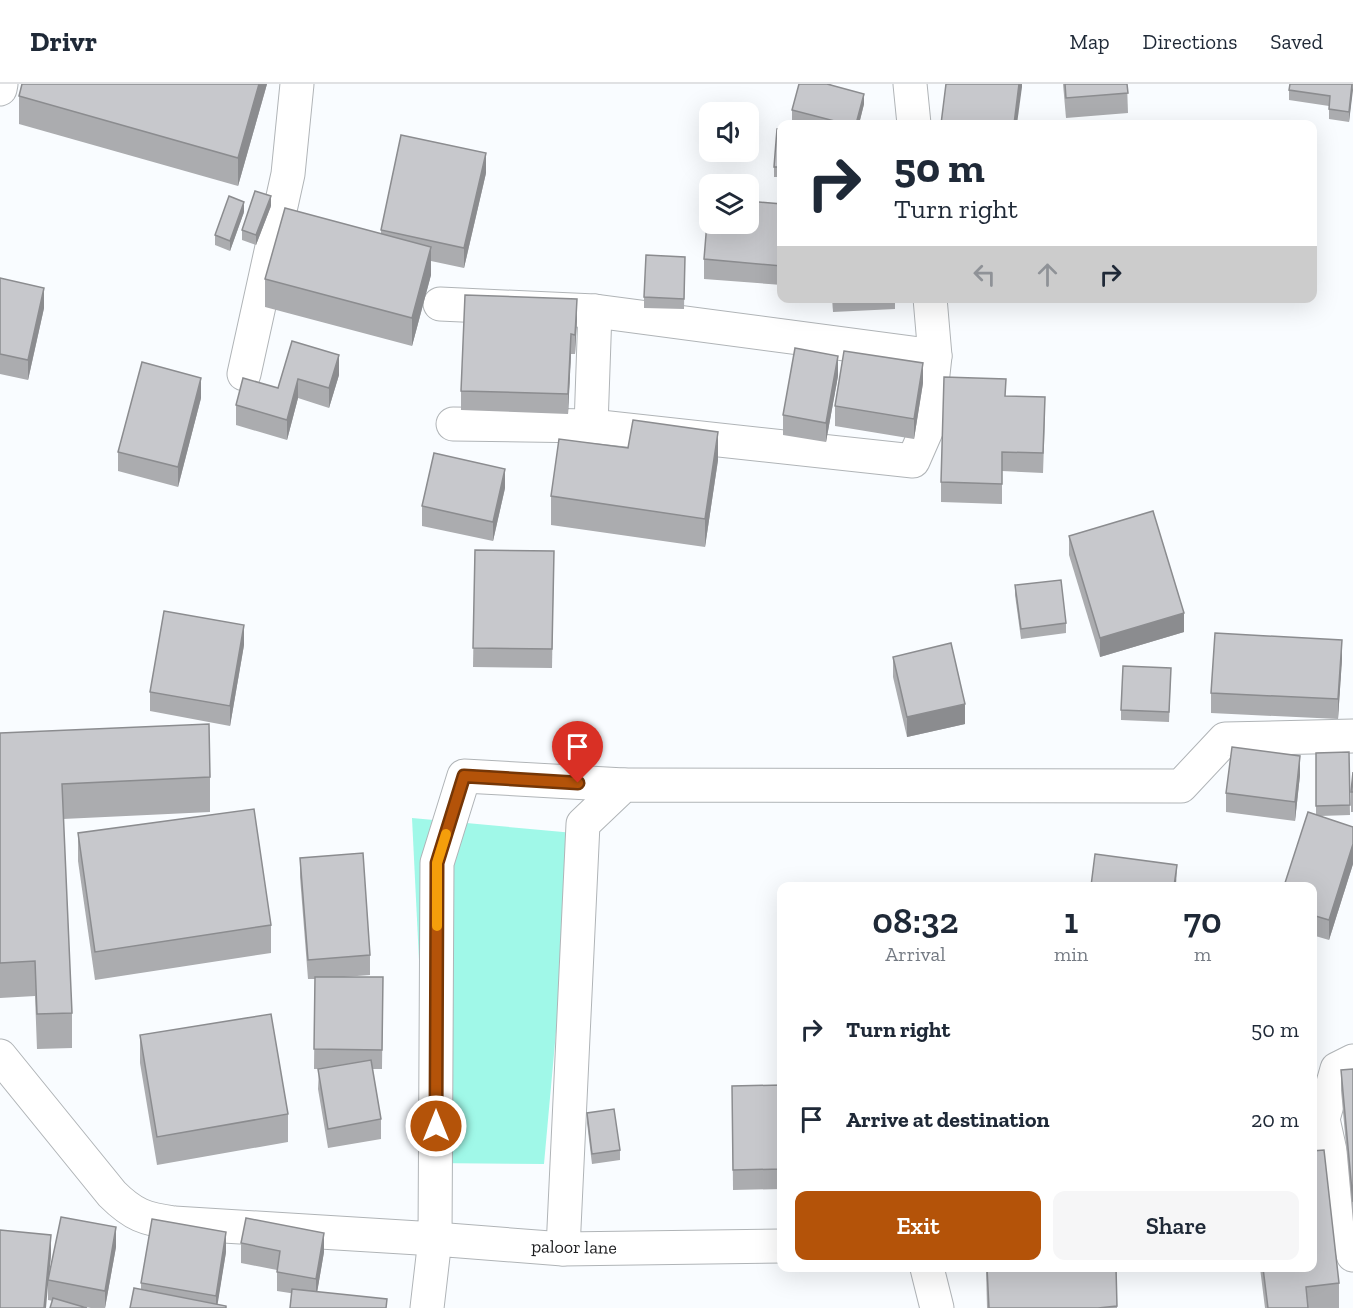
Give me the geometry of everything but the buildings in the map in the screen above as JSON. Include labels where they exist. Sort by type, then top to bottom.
[{"type":"street","points":[[0,89],[1,84]]},
{"type":"street","points":[[244,374],[288,174],[297,84]]},
{"type":"street","points":[[910,84],[914,120]]},
{"type":"street","points":[[453,424],[591,426],[913,461],[927,429],[935,356],[930,303]]},
{"type":"street","points":[[440,304],[595,311],[935,356]]},
{"type":"street","points":[[591,426],[595,311]]},
{"type":"street","points":[[428,1308],[435,1239],[437,863],[464,776],[624,785],[1181,786],[1225,739],[1353,736]]},
{"type":"street","points":[[563,1249],[583,824],[624,785]]},
{"type":"street","name":"paloor lane","points":[[0,1056],[111,1194],[138,1215],[156,1220],[563,1249],[777,1246]]},
{"type":"street","points":[[1353,1061],[1337,1069],[1323,1119],[1353,1255]]},
{"type":"street","points":[[928,1272],[937,1308]]},
{"type":"shaded area","points":[[412,818],[574,833],[544,1164],[429,1163]]},
{"type":"slow traffic","points":[[437,926],[437,863],[446,834]]},
{"type":"route","points":[[436,1126],[437,863],[464,776],[578,783]]}]
